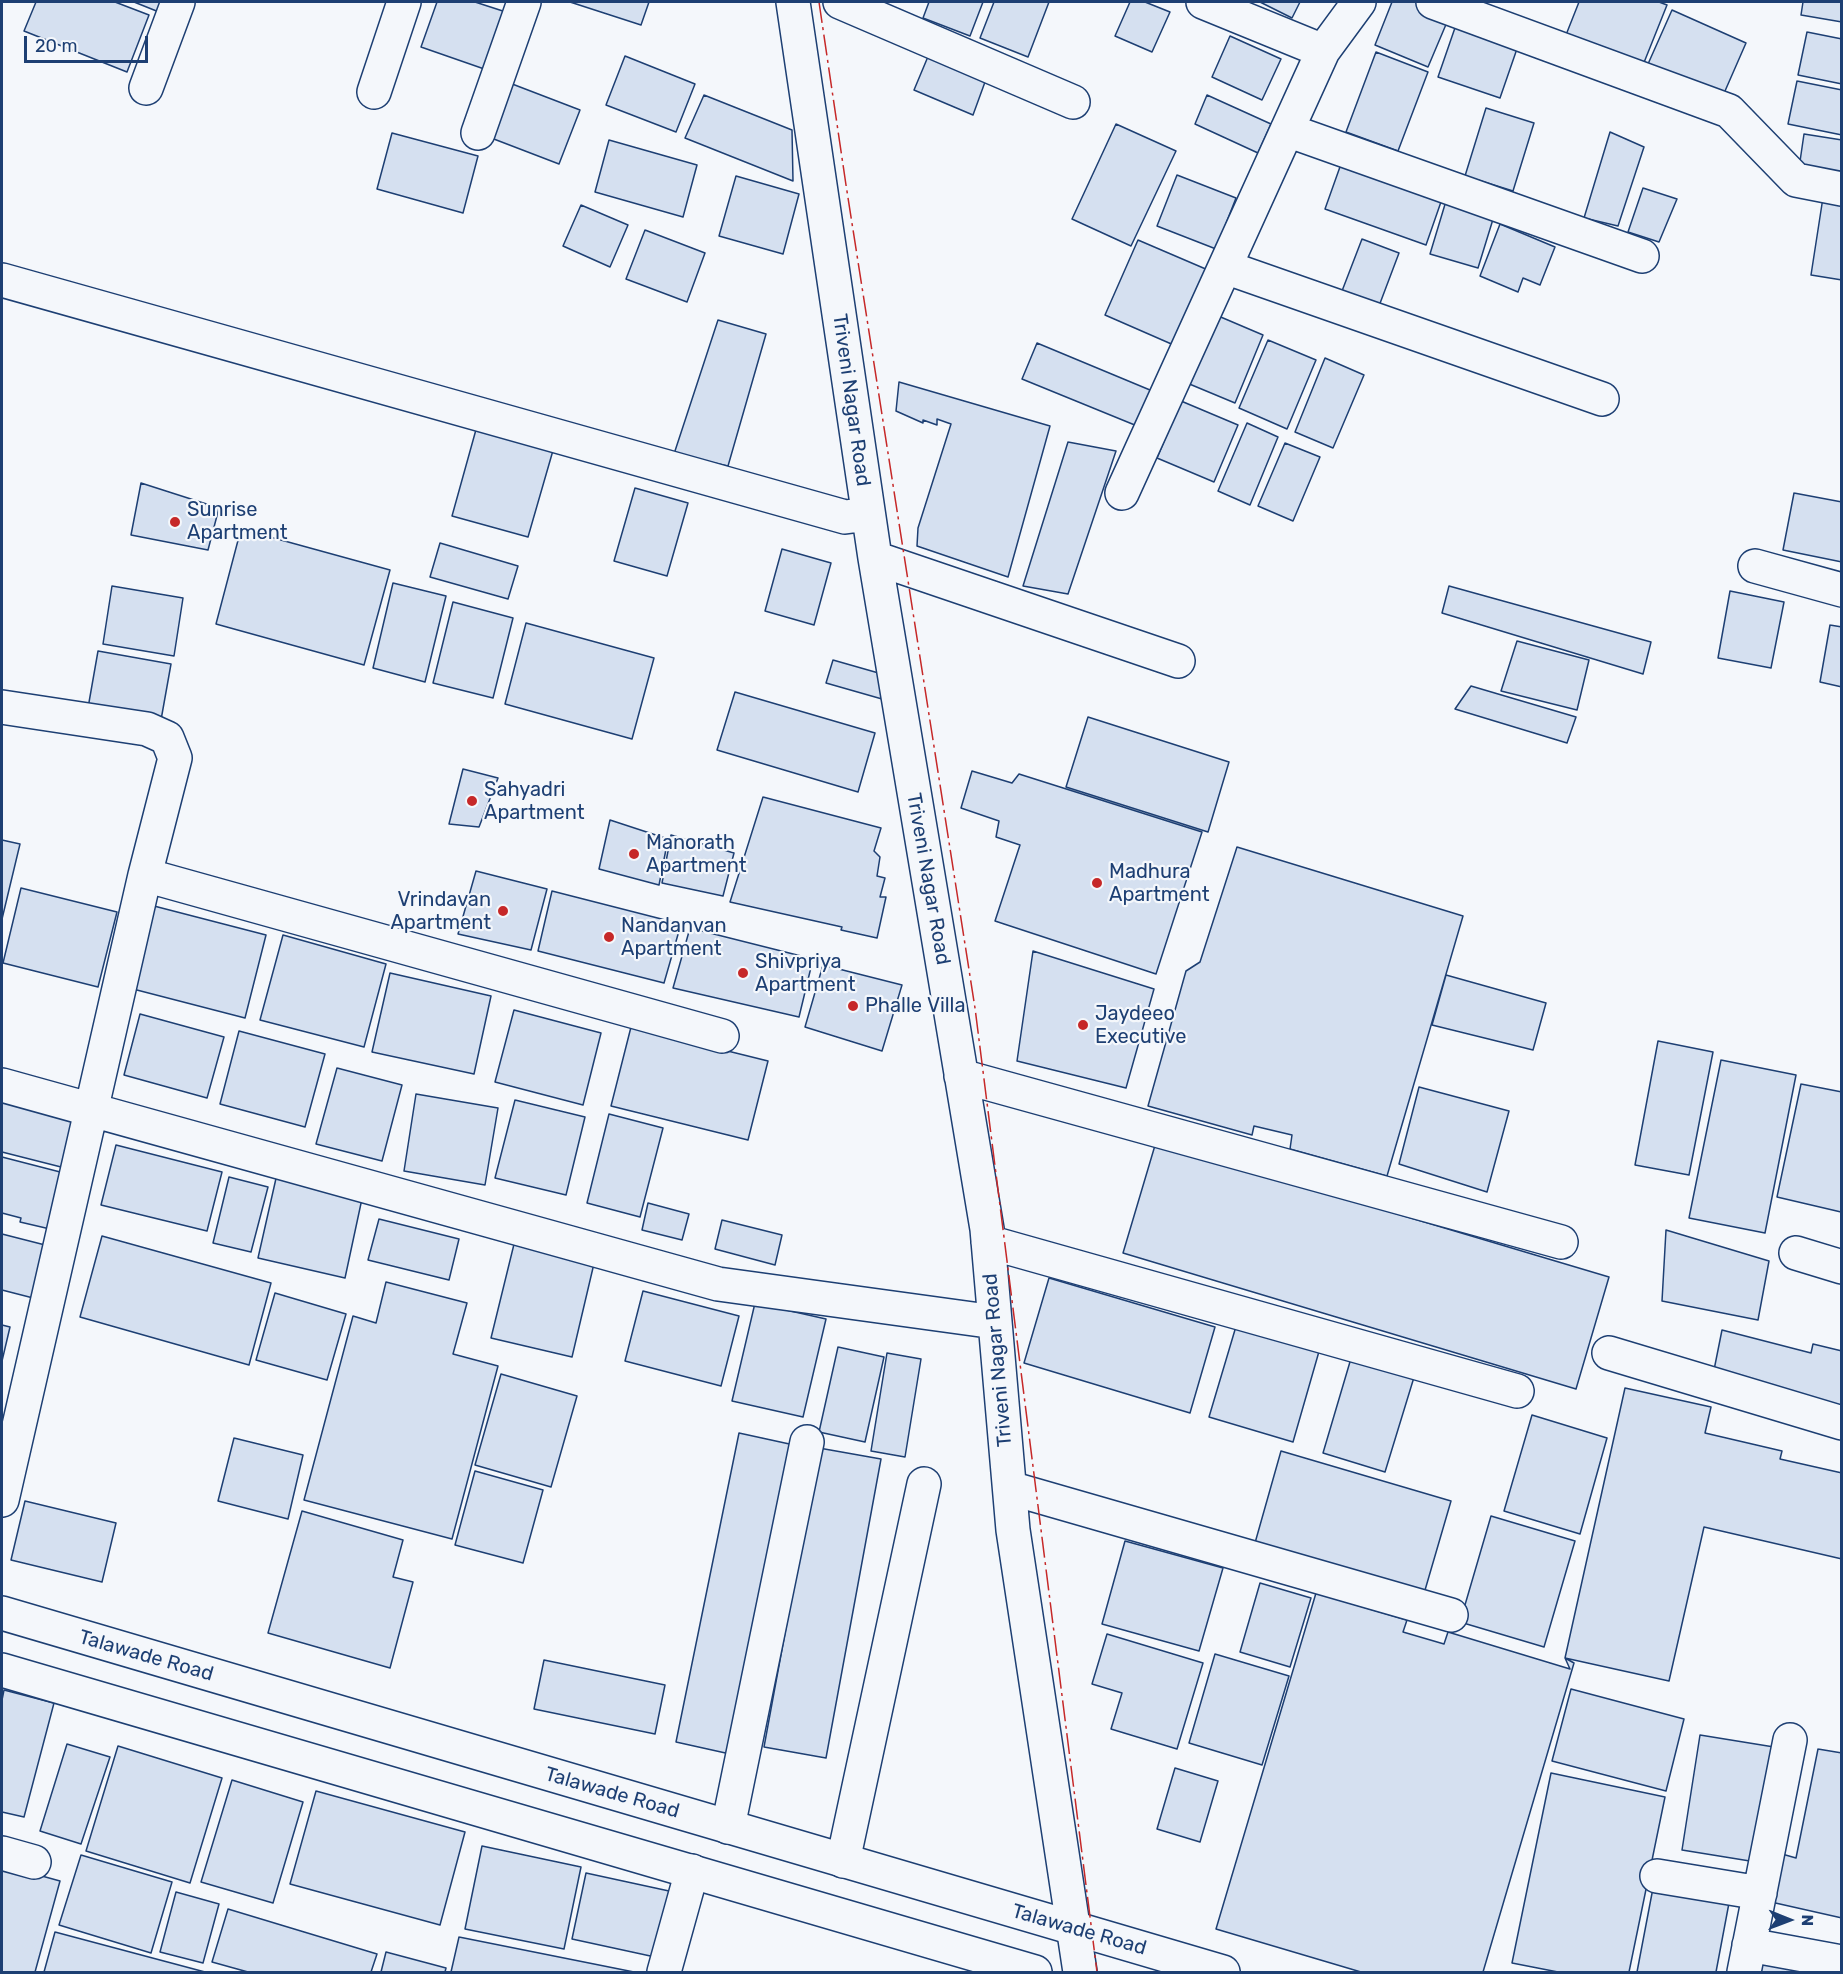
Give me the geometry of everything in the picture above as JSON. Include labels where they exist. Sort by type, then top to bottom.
[{"type":"street","points":[[146,88],[178,2]]},
{"type":"street","points":[[374,92],[404,2]]},
{"type":"street","points":[[478,133],[524,2]]},
{"type":"street","name":"Triveni Nagar Road","points":[[793,2],[874,558],[988,1242],[1013,1530],[1080,1972]]},
{"type":"street","points":[[840,2],[1073,102]]},
{"type":"street","points":[[1203,2],[1323,51]]},
{"type":"street","points":[[1122,493],[1323,51],[1359,2]]},
{"type":"street","points":[[1432,2],[1729,111],[1796,180],[1842,189]]},
{"type":"street","points":[[1287,130],[1642,256]]},
{"type":"street","points":[[1225,267],[1602,399]]},
{"type":"street","points":[[2,280],[845,516],[868,514]]},
{"type":"street","points":[[874,558],[1178,661]]},
{"type":"street","points":[[1755,566],[1842,590]]},
{"type":"street","points":[[2,707],[147,729],[167,738],[175,758],[145,874],[2,1500]]},
{"type":"street","points":[[145,874],[722,1036]]},
{"type":"street","points":[[961,1076],[1561,1242]]},
{"type":"street","points":[[2,1085],[718,1284],[995,1322]]},
{"type":"street","points":[[988,1242],[1517,1391]]},
{"type":"street","points":[[1796,1253],[1842,1267]]},
{"type":"street","points":[[1609,1353],[1842,1423]]},
{"type":"street","points":[[728,1827],[807,1442]]},
{"type":"street","points":[[843,1861],[924,1484]]},
{"type":"street","points":[[1010,1488],[1451,1615]]},
{"type":"street","name":"Talawade Road","points":[[2,1613],[1223,1972]]},
{"type":"street","points":[[2,1670],[1035,1972]]},
{"type":"street","points":[[1790,1740],[1747,1959],[1842,1962]]},
{"type":"street","points":[[2,1853],[34,1862]]},
{"type":"street","points":[[664,1972],[692,1871]]},
{"type":"street","points":[[1657,1876],[1760,1893]]},
{"type":"building","points":[[36,2],[115,2],[149,15],[127,72],[24,31]]},
{"type":"building","points":[[134,2],[163,2],[159,12]]},
{"type":"building","points":[[437,2],[475,2],[509,13],[490,71],[421,47]]},
{"type":"building","points":[[570,2],[649,2],[641,25]]},
{"type":"building","points":[[929,2],[983,2],[970,36],[923,18]]},
{"type":"building","points":[[994,2],[1049,2],[1028,57],[980,38]]},
{"type":"building","points":[[1130,2],[1145,2],[1170,12],[1152,52],[1115,36]]},
{"type":"building","points":[[1260,2],[1300,2],[1292,18]]},
{"type":"building","points":[[1392,2],[1419,2],[1450,15],[1428,67],[1375,45]]},
{"type":"building","points":[[1579,2],[1659,2],[1667,5],[1639,75],[1562,45]]},
{"type":"building","points":[[1803,2],[1842,2],[1842,22],[1801,15]]},
{"type":"building","points":[[1672,10],[1746,43],[1718,107],[1644,73]]},
{"type":"building","points":[[1457,22],[1519,43],[1500,98],[1438,77]]},
{"type":"building","points":[[1807,32],[1842,39],[1842,84],[1798,75]]},
{"type":"building","points":[[1230,36],[1281,59],[1262,100],[1212,77]]},
{"type":"building","points":[[932,47],[989,71],[973,115],[914,90]]},
{"type":"building","points":[[1376,52],[1428,72],[1398,151],[1346,132]]},
{"type":"building","points":[[625,56],[695,84],[676,132],[606,105]]},
{"type":"building","points":[[1797,81],[1842,90],[1842,135],[1788,124]]},
{"type":"building","points":[[507,82],[580,110],[559,164],[486,136]]},
{"type":"building","points":[[704,95],[792,130],[793,181],[685,138]]},
{"type":"building","points":[[1207,95],[1271,124],[1258,153],[1195,124]]},
{"type":"building","points":[[1486,108],[1534,123],[1513,191],[1465,176]]},
{"type":"building","points":[[1116,124],[1176,151],[1131,246],[1072,219]]},
{"type":"building","points":[[1610,132],[1644,147],[1618,226],[1584,218]]},
{"type":"building","points":[[392,133],[478,156],[463,213],[377,189]]},
{"type":"building","points":[[1804,134],[1842,140],[1842,182],[1798,175]]},
{"type":"building","points":[[609,140],[697,165],[683,217],[595,192]]},
{"type":"building","points":[[1341,164],[1442,199],[1426,245],[1325,209]]},
{"type":"building","points":[[1177,175],[1236,198],[1216,249],[1157,226]]},
{"type":"building","points":[[736,176],[799,194],[783,254],[719,236]]},
{"type":"building","points":[[1643,188],[1677,199],[1659,242],[1628,232]]},
{"type":"building","points":[[1824,191],[1842,194],[1842,280],[1811,275]]},
{"type":"building","points":[[1446,201],[1494,216],[1478,268],[1430,254]]},
{"type":"building","points":[[581,205],[628,225],[610,267],[563,246]]},
{"type":"building","points":[[1500,224],[1555,247],[1540,285],[1523,278],[1518,292],[1480,276]]},
{"type":"building","points":[[645,230],[705,253],[687,302],[626,279]]},
{"type":"building","points":[[1362,239],[1399,253],[1379,306],[1342,291]]},
{"type":"building","points":[[1138,240],[1208,270],[1176,346],[1105,315]]},
{"type":"building","points":[[1216,315],[1263,335],[1235,403],[1187,383]]},
{"type":"building","points":[[718,320],[766,334],[728,466],[674,454]]},
{"type":"building","points":[[1268,340],[1316,360],[1287,429],[1239,408]]},
{"type":"building","points":[[1037,343],[1162,395],[1147,430],[1022,379]]},
{"type":"building","points":[[1325,358],[1364,375],[1333,448],[1295,432]]},
{"type":"building","points":[[899,382],[1050,426],[1008,577],[917,546],[918,528],[951,424],[937,419],[937,425],[923,420],[923,423],[896,411]]},
{"type":"building","points":[[1181,401],[1238,425],[1214,482],[1157,458]]},
{"type":"building","points":[[1247,423],[1278,437],[1250,505],[1218,491]]},
{"type":"building","points":[[477,426],[554,447],[528,537],[452,516]]},
{"type":"building","points":[[1068,442],[1116,451],[1068,594],[1023,586]]},
{"type":"building","points":[[1285,443],[1320,457],[1293,521],[1258,506]]},
{"type":"building","name":"Sunrise Apartment","points":[[141,483],[219,508],[208,550],[131,535]]},
{"type":"building","points":[[635,488],[688,503],[667,576],[614,561]]},
{"type":"building","points":[[1794,493],[1842,502],[1842,562],[1783,550]]},
{"type":"building","points":[[241,529],[390,570],[364,665],[216,624]]},
{"type":"building","points":[[440,543],[518,566],[508,599],[430,577]]},
{"type":"building","points":[[782,549],[831,563],[814,625],[765,611]]},
{"type":"building","points":[[393,583],[446,596],[425,682],[373,668]]},
{"type":"building","points":[[112,586],[183,598],[174,656],[103,644]]},
{"type":"building","points":[[1449,586],[1651,642],[1643,674],[1442,613]]},
{"type":"building","points":[[1730,591],[1784,602],[1771,668],[1718,658]]},
{"type":"building","points":[[453,602],[513,618],[493,698],[433,683]]},
{"type":"building","points":[[526,623],[654,658],[632,739],[505,704]]},
{"type":"building","points":[[1830,625],[1842,627],[1842,687],[1820,682]]},
{"type":"building","points":[[1517,641],[1589,660],[1577,710],[1501,691]]},
{"type":"building","points":[[98,651],[171,664],[161,720],[88,708]]},
{"type":"building","points":[[833,660],[889,676],[882,699],[826,683]]},
{"type":"building","points":[[1471,686],[1576,717],[1567,743],[1455,709]]},
{"type":"building","points":[[735,692],[875,733],[858,792],[717,750]]},
{"type":"building","points":[[1088,717],[1229,762],[1208,832],[1066,787]]},
{"type":"building","name":"Sahyadri Apartment","points":[[463,769],[498,778],[479,827],[449,824]]},
{"type":"building","name":"Madhura Apartment","points":[[972,771],[1012,783],[1019,774],[1202,832],[1156,974],[995,921],[1020,845],[996,837],[999,821],[961,808]]},
{"type":"building","points":[[763,797],[881,828],[874,851],[880,857],[877,876],[885,878],[880,897],[886,897],[877,938],[841,930],[842,927],[730,902]]},
{"type":"building","name":"Manorath Apartment","points":[[610,820],[668,839],[659,885],[599,869]]},
{"type":"building","points":[[671,835],[734,853],[723,896],[662,883]]},
{"type":"building","points":[[2,840],[20,844],[2,919]]},
{"type":"building","points":[[1237,847],[1463,916],[1387,1176],[1290,1149],[1292,1135],[1254,1126],[1252,1135],[1148,1106],[1186,971],[1200,962]]},
{"type":"building","name":"Vrindavan Apartment","points":[[476,871],[547,889],[531,950],[458,934]]},
{"type":"building","points":[[21,888],[117,912],[98,987],[3,963]]},
{"type":"building","name":"Nandanvan Apartment","points":[[552,891],[681,924],[664,983],[538,951]]},
{"type":"building","points":[[154,906],[266,935],[245,1018],[133,989]]},
{"type":"building","name":"Shivpriya Apartment","points":[[690,928],[813,959],[799,1017],[673,988]]},
{"type":"building","points":[[283,935],[386,964],[364,1047],[260,1020]]},
{"type":"building","name":"Jaydeeo Executive","points":[[1033,951],[1154,989],[1126,1088],[1017,1061]]},
{"type":"building","name":"Phalle Villa","points":[[823,965],[902,985],[882,1051],[805,1027]]},
{"type":"building","points":[[390,973],[491,996],[474,1074],[372,1052]]},
{"type":"building","points":[[1446,975],[1546,1003],[1533,1050],[1432,1025]]},
{"type":"building","points":[[514,1010],[601,1033],[583,1105],[495,1082]]},
{"type":"building","points":[[140,1014],[224,1037],[207,1098],[124,1075]]},
{"type":"building","points":[[631,1027],[768,1061],[748,1140],[611,1106]]},
{"type":"building","points":[[239,1031],[325,1054],[305,1127],[220,1104]]},
{"type":"building","points":[[1658,1041],[1713,1052],[1689,1175],[1635,1165]]},
{"type":"building","points":[[1721,1060],[1796,1075],[1765,1233],[1689,1218]]},
{"type":"building","points":[[337,1068],[402,1085],[382,1161],[316,1144]]},
{"type":"building","points":[[1801,1084],[1842,1092],[1841,1212],[1777,1197]]},
{"type":"building","points":[[1419,1087],[1509,1111],[1487,1192],[1399,1164]]},
{"type":"building","points":[[416,1094],[498,1108],[485,1185],[404,1171]]},
{"type":"building","points":[[2,1098],[78,1118],[65,1168],[2,1152]]},
{"type":"building","points":[[515,1100],[585,1117],[566,1195],[495,1178]]},
{"type":"building","points":[[609,1114],[663,1128],[640,1217],[587,1203]]},
{"type":"building","points":[[1156,1142],[1609,1277],[1576,1389],[1123,1253]]},
{"type":"building","points":[[116,1145],[222,1172],[207,1231],[101,1205]]},
{"type":"building","points":[[2,1157],[64,1173],[50,1229],[20,1222],[21,1218],[2,1213]]},
{"type":"building","points":[[277,1174],[363,1194],[345,1278],[258,1258]]},
{"type":"building","points":[[229,1177],[268,1187],[251,1252],[213,1243]]},
{"type":"building","points":[[648,1203],[689,1214],[682,1240],[642,1230]]},
{"type":"building","points":[[379,1219],[459,1239],[449,1280],[368,1260]]},
{"type":"building","points":[[722,1220],[782,1235],[775,1265],[715,1249]]},
{"type":"building","points":[[1666,1230],[1769,1261],[1758,1320],[1662,1301]]},
{"type":"building","points":[[2,1234],[49,1246],[37,1299],[2,1290]]},
{"type":"building","points":[[102,1236],[271,1283],[249,1365],[80,1317]]},
{"type":"building","points":[[516,1236],[596,1255],[572,1357],[491,1338]]},
{"type":"building","points":[[1049,1278],[1215,1327],[1190,1413],[1024,1363]]},
{"type":"building","points":[[386,1282],[467,1303],[453,1354],[498,1366],[452,1539],[304,1500],[353,1316],[376,1323]]},
{"type":"building","points":[[643,1291],[739,1316],[721,1386],[625,1361]]},
{"type":"building","points":[[275,1293],[346,1314],[327,1380],[256,1360]]},
{"type":"building","points":[[755,1303],[826,1319],[803,1417],[732,1401]]},
{"type":"building","points":[[1237,1323],[1320,1348],[1293,1442],[1209,1417]]},
{"type":"building","points":[[2,1325],[10,1327],[2,1361]]},
{"type":"building","points":[[1722,1330],[1811,1353],[1813,1344],[1842,1351],[1842,1414],[1713,1375]]},
{"type":"building","points":[[838,1347],[884,1357],[865,1442],[819,1432]]},
{"type":"building","points":[[887,1353],[921,1359],[905,1457],[871,1451]]},
{"type":"building","points":[[1352,1355],[1415,1374],[1385,1472],[1323,1453]]},
{"type":"building","points":[[501,1374],[577,1396],[551,1487],[475,1465]]},
{"type":"building","points":[[1625,1388],[1711,1407],[1705,1433],[1782,1451],[1780,1459],[1842,1473],[1842,1559],[1704,1527],[1669,1681],[1565,1658]]},
{"type":"building","points":[[1532,1415],[1607,1438],[1580,1534],[1504,1511]]},
{"type":"building","points":[[739,1433],[794,1445],[730,1754],[676,1742]]},
{"type":"building","points":[[234,1438],[303,1455],[288,1519],[218,1501]]},
{"type":"building","points":[[819,1448],[881,1459],[826,1758],[764,1747]]},
{"type":"building","points":[[1281,1451],[1451,1501],[1423,1597],[1253,1550]]},
{"type":"building","points":[[475,1471],[543,1490],[523,1563],[455,1545]]},
{"type":"building","points":[[25,1501],[116,1523],[102,1582],[11,1560]]},
{"type":"building","points":[[302,1511],[403,1540],[393,1577],[413,1582],[390,1668],[268,1633]]},
{"type":"building","points":[[1491,1516],[1575,1541],[1544,1647],[1460,1622]]},
{"type":"building","points":[[1125,1541],[1223,1568],[1199,1651],[1102,1624]]},
{"type":"building","points":[[1260,1583],[1311,1598],[1290,1667],[1240,1652]]},
{"type":"building","points":[[1316,1593],[1407,1620],[1403,1632],[1444,1644],[1448,1632],[1570,1669],[1565,1658],[1574,1663],[1483,1972],[1361,1972],[1216,1929]]},
{"type":"building","points":[[1107,1634],[1203,1663],[1177,1749],[1111,1729],[1122,1693],[1092,1684]]},
{"type":"building","points":[[1215,1654],[1289,1676],[1262,1765],[1189,1743]]},
{"type":"building","points":[[544,1660],[665,1685],[655,1734],[534,1709]]},
{"type":"building","points":[[1571,1689],[1684,1719],[1666,1791],[1552,1761]]},
{"type":"building","points":[[4,1690],[54,1703],[24,1817],[2,1812],[2,1700]]},
{"type":"building","points":[[1700,1735],[1774,1747],[1756,1862],[1682,1850]]},
{"type":"building","points":[[67,1744],[110,1757],[81,1844],[40,1831]]},
{"type":"building","points":[[118,1746],[222,1778],[190,1883],[86,1851]]},
{"type":"building","points":[[1818,1749],[1842,1753],[1842,1918],[1771,1902],[1782,1854],[1796,1858]]},
{"type":"building","points":[[1175,1768],[1218,1781],[1200,1842],[1157,1829]]},
{"type":"building","points":[[1551,1773],[1665,1797],[1629,1972],[1558,1972],[1512,1963]]},
{"type":"building","points":[[232,1780],[303,1802],[273,1903],[201,1882]]},
{"type":"building","points":[[316,1791],[465,1832],[440,1925],[290,1884]]},
{"type":"building","points":[[482,1846],[581,1867],[564,1949],[465,1929]]},
{"type":"building","points":[[81,1855],[172,1882],[151,1953],[59,1925]]},
{"type":"building","points":[[2,1865],[60,1881],[35,1972],[2,1972]]},
{"type":"building","points":[[586,1873],[669,1891],[655,1957],[572,1939]]},
{"type":"building","points":[[1653,1888],[1729,1903],[1716,1972],[1637,1972]]},
{"type":"building","points":[[176,1892],[219,1904],[203,1963],[160,1952]]},
{"type":"building","points":[[228,1909],[377,1954],[371,1972],[248,1972],[212,1962]]},
{"type":"building","points":[[55,1932],[205,1972],[44,1972]]},
{"type":"building","points":[[459,1937],[634,1972],[451,1972]]},
{"type":"building","points":[[386,1952],[446,1968],[445,1972],[381,1972]]},
{"type":"building","points":[[1753,1955],[1842,1972],[1750,1972]]},
{"type":"power","points":[[819,2],[975,1008],[1097,1972]]},
{"type":"place","name":"Sunrise Apartment","points":[[175,522]]},
{"type":"place","name":"Sahyadri Apartment","points":[[472,801]]},
{"type":"place","name":"Manorath Apartment","points":[[634,854]]},
{"type":"place","name":"Madhura Apartment","points":[[1097,883]]},
{"type":"place","name":"Vrindavan Apartment","points":[[503,911]]},
{"type":"place","name":"Nandanvan Apartment","points":[[609,937]]},
{"type":"place","name":"Shivpriya Apartment","points":[[743,973]]},
{"type":"place","name":"Phalle Villa","points":[[853,1006]]},
{"type":"place","name":"Jaydeeo Executive","points":[[1083,1025]]}]
